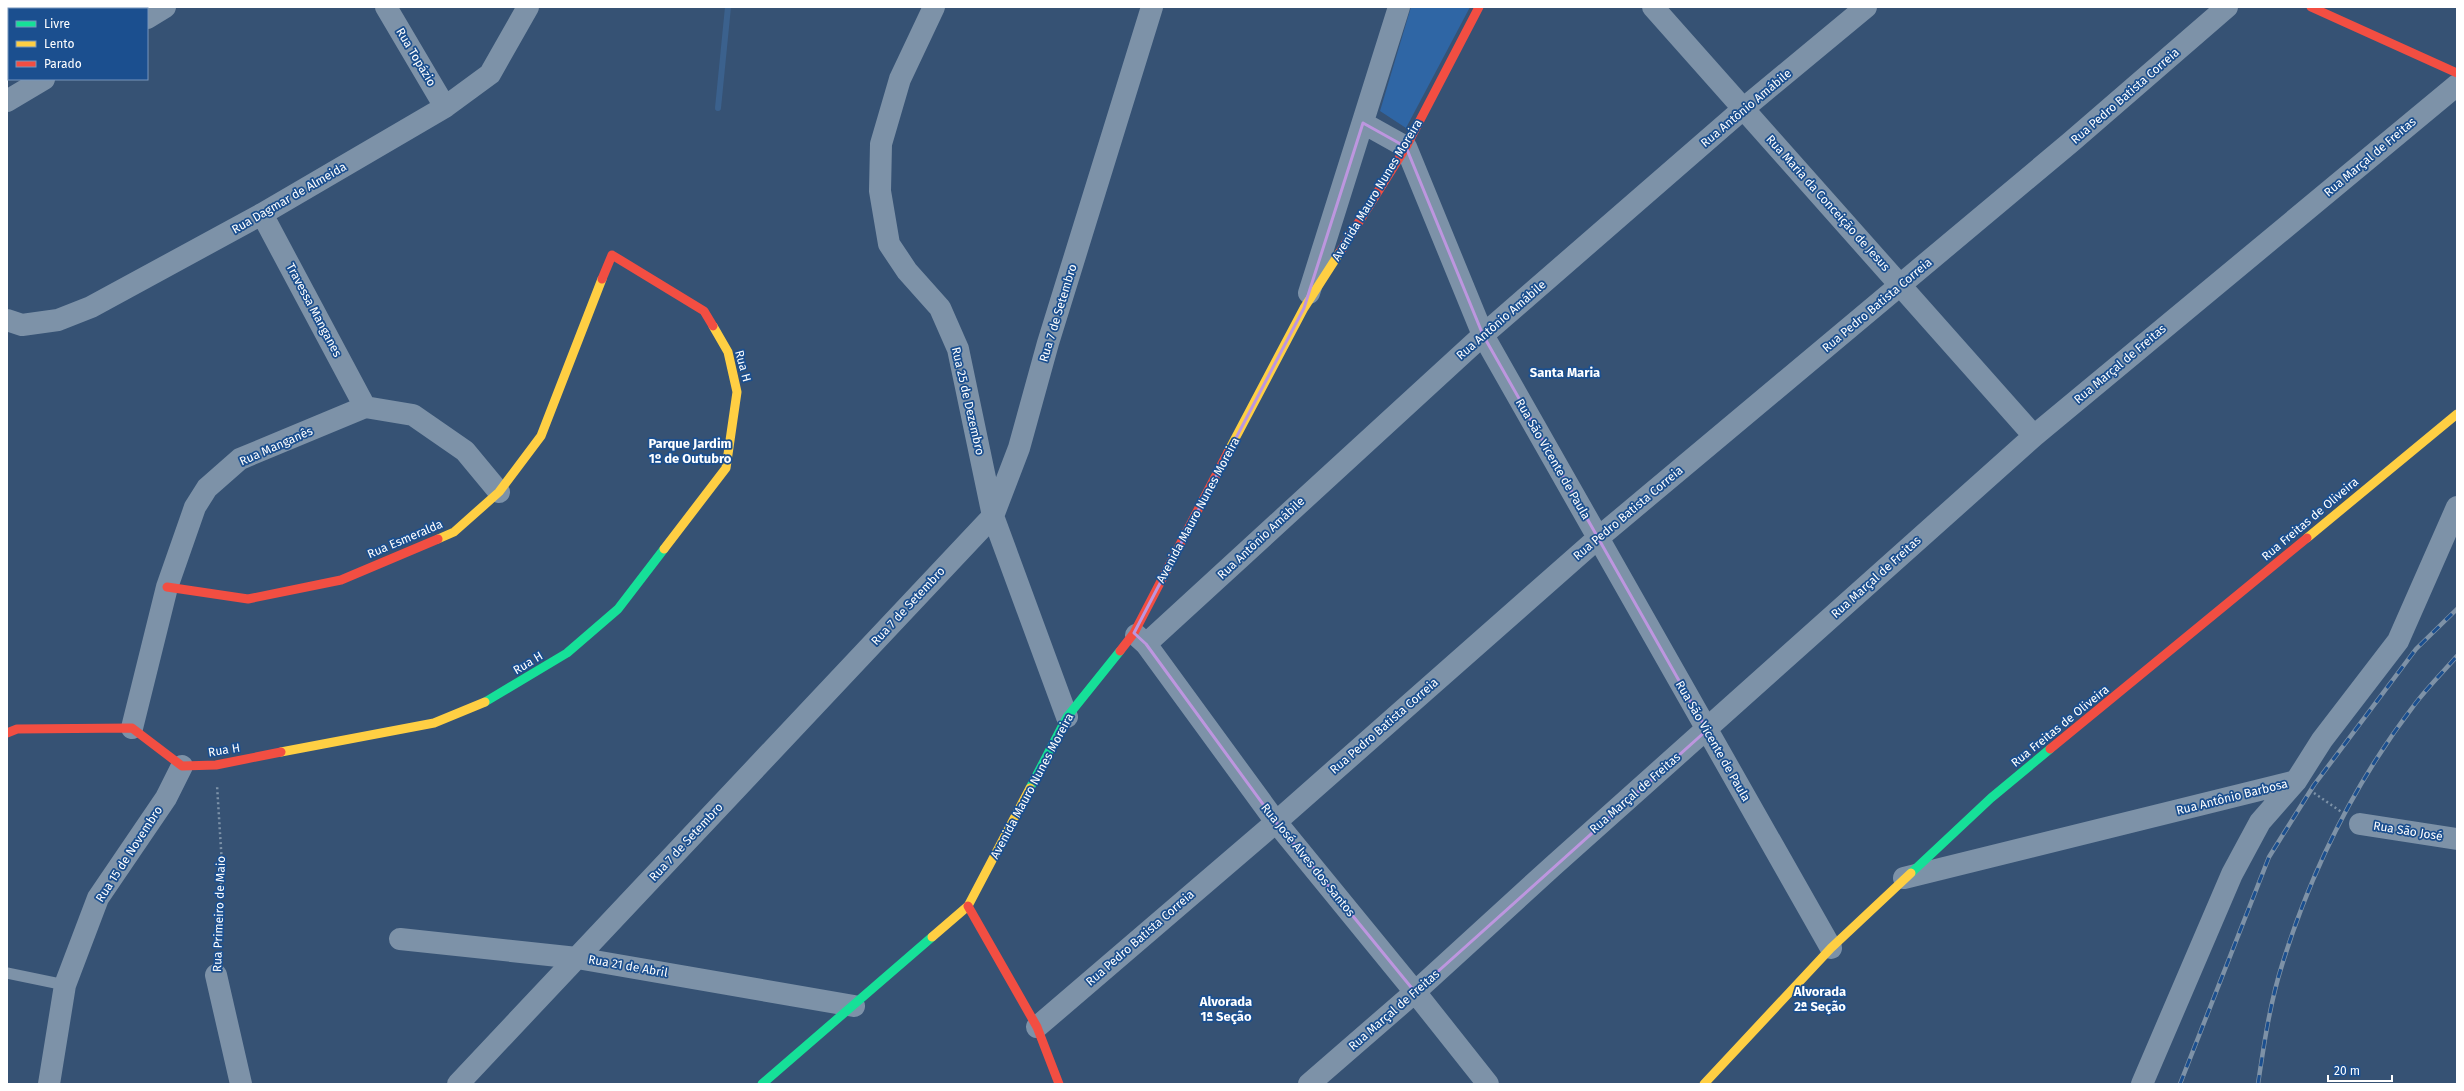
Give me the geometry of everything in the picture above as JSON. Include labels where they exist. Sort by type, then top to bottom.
[{"type":"street","points":[[148,17],[165,7]]},
{"type":"street","name":"Rua Topázio","points":[[386,7],[445,107]]},
{"type":"street","name":"Rua Dagmar de Almeida","points":[[7,320],[22,324],[58,320],[91,307],[262,214],[445,107],[490,74],[528,7]]},
{"type":"street","name":"Rua 25 de Dezembro","points":[[934,7],[900,79],[881,144],[880,191],[889,244],[907,271],[940,308],[958,349],[993,516],[1067,717]]},
{"type":"street","name":"Rua 7 de Setembro","points":[[458,1084],[993,516],[1019,448],[1048,342],[1152,7]]},
{"type":"street","name":"Avenida Mauro Nunes Moreira","points":[[1304,308],[1399,7]]},
{"type":"street","name":"Avenida Mauro Nunes Moreira","points":[[762,1084],[968,906],[1067,717],[1140,639],[1304,308],[1406,147],[1479,7]]},
{"type":"street","name":"Rua Maria da Conceição de Jesus","points":[[1653,7],[2034,436]]},
{"type":"street","name":"Rua Antônio Amábile","points":[[1140,639],[1483,335],[1743,109],[1866,7]]},
{"type":"street","name":"Rua Pedro Batista Correia","points":[[1037,1027],[1276,822],[1598,538],[2071,142],[2227,7]]},
{"type":"street","points":[[2311,7],[2457,73]]},
{"type":"street","points":[[7,101],[42,80]]},
{"type":"street","name":"Rua Marçal de Freitas","points":[[1309,1084],[1416,992],[1553,866],[1707,730],[2034,436],[2457,85]]},
{"type":"street","points":[[1363,124],[1406,147]]},
{"type":"street","name":"Rua São Vicente de Paula","points":[[1406,147],[1483,335],[1831,948]]},
{"type":"street","name":"Travessa Manganes","points":[[262,214],[365,407]]},
{"type":"street","name":"Rua Esmeralda","points":[[167,587],[248,599],[341,580],[454,532],[499,492],[541,436],[612,255]]},
{"type":"street","name":"Rua H","points":[[182,766],[216,765],[434,723],[490,700],[567,653],[618,609],[726,468],[737,392],[728,352],[704,311],[612,255]]},
{"type":"street","points":[[365,407],[413,415],[465,451],[499,492]]},
{"type":"street","name":"Rua Manganês","points":[[132,728],[167,587],[195,507],[207,488],[240,459],[365,407]]},
{"type":"street","name":"Rua Freitas de Oliveira","points":[[1704,1084],[1831,948],[1991,798],[2457,414]]},
{"type":"street","name":"Rua Antônio Barbosa","points":[[1904,878],[2296,781],[2322,740],[2398,641],[2457,507]]},
{"type":"street","name":"Rua José Alves dos Santos","points":[[1140,639],[1276,822],[1416,992],[1488,1084]]},
{"type":"street","points":[[7,733],[17,730],[132,728],[182,766]]},
{"type":"street","name":"Rua 15 de Novembro","points":[[49,1084],[65,985],[98,898],[166,798],[182,766]]},
{"type":"street","points":[[2142,1084],[2232,874],[2260,822],[2296,781]]},
{"type":"street","name":"Rua São José","points":[[2360,824],[2457,839]]},
{"type":"street","points":[[968,906],[1037,1027],[1059,1084]]},
{"type":"street","name":"Rua 21 de Abril","points":[[400,939],[577,958],[854,1006]]},
{"type":"street","name":"Rua Primeiro de Maio","points":[[216,975],[241,1084]]},
{"type":"lane","points":[[7,973],[65,985]]},
{"type":"path","name":"Rua Primeiro de Maio","points":[[216,765],[222,865],[216,975]]},
{"type":"path","points":[[2296,781],[2360,824]]},
{"type":"highlighted area","points":[[1363,123],[1406,147],[1483,335],[1707,730],[1415,992],[1276,822],[1146,644],[1134,633],[1304,308]]},
{"type":"shaded area","points":[[1411,7],[1470,7],[1406,128],[1380,111]]},
{"type":"waterway","points":[[718,108],[728,7]]},
{"type":"railway","points":[[2180,1084],[2269,857],[2314,785],[2416,649],[2457,609]]},
{"type":"railway","points":[[2258,1084],[2268,1024],[2278,979],[2294,930],[2321,862],[2337,828],[2373,764],[2420,698],[2457,656]]},
{"type":"traffic: fast","points":[[485,702],[567,653],[618,609],[664,549]]},
{"type":"traffic: fast","points":[[1030,788],[1067,717],[1120,651]]},
{"type":"traffic: fast","points":[[1911,873],[1991,798],[2050,749]]},
{"type":"traffic: fast","points":[[762,1084],[932,937]]},
{"type":"traffic: slow","points":[[1228,452],[1304,308],[1340,252]]},
{"type":"traffic: slow","points":[[438,539],[454,532],[499,492],[541,436],[602,279]]},
{"type":"traffic: slow","points":[[664,549],[726,468],[737,392],[728,352],[713,326]]},
{"type":"traffic: slow","points":[[2307,538],[2457,414]]},
{"type":"traffic: slow","points":[[281,752],[434,723],[485,702]]},
{"type":"traffic: slow","points":[[932,937],[968,906],[1030,788]]},
{"type":"traffic: slow","points":[[1704,1084],[1831,948],[1911,873]]},
{"type":"traffic: jam","points":[[1340,252],[1406,147],[1479,7]]},
{"type":"traffic: jam","points":[[2311,7],[2457,73]]},
{"type":"traffic: jam","points":[[602,279],[612,255],[704,311],[713,326]]},
{"type":"traffic: jam","points":[[1120,651],[1134,633],[1228,452]]},
{"type":"traffic: jam","points":[[2050,749],[2307,538]]},
{"type":"traffic: jam","points":[[167,587],[248,599],[341,580],[438,539]]},
{"type":"traffic: jam","points":[[7,733],[17,729],[132,728],[182,766],[216,765],[281,752]]},
{"type":"traffic: jam","points":[[968,906],[1037,1027],[1059,1084]]},
{"type":"district","name":"Santa Maria","points":[[1565,372]]},
{"type":"district","name":"Parque Jardim 1º de Outubro","points":[[690,450]]},
{"type":"district","name":"Alvorada 2ª Seção","points":[[1820,998]]},
{"type":"district","name":"Alvorada 1ª Seção","points":[[1226,1008]]}]
